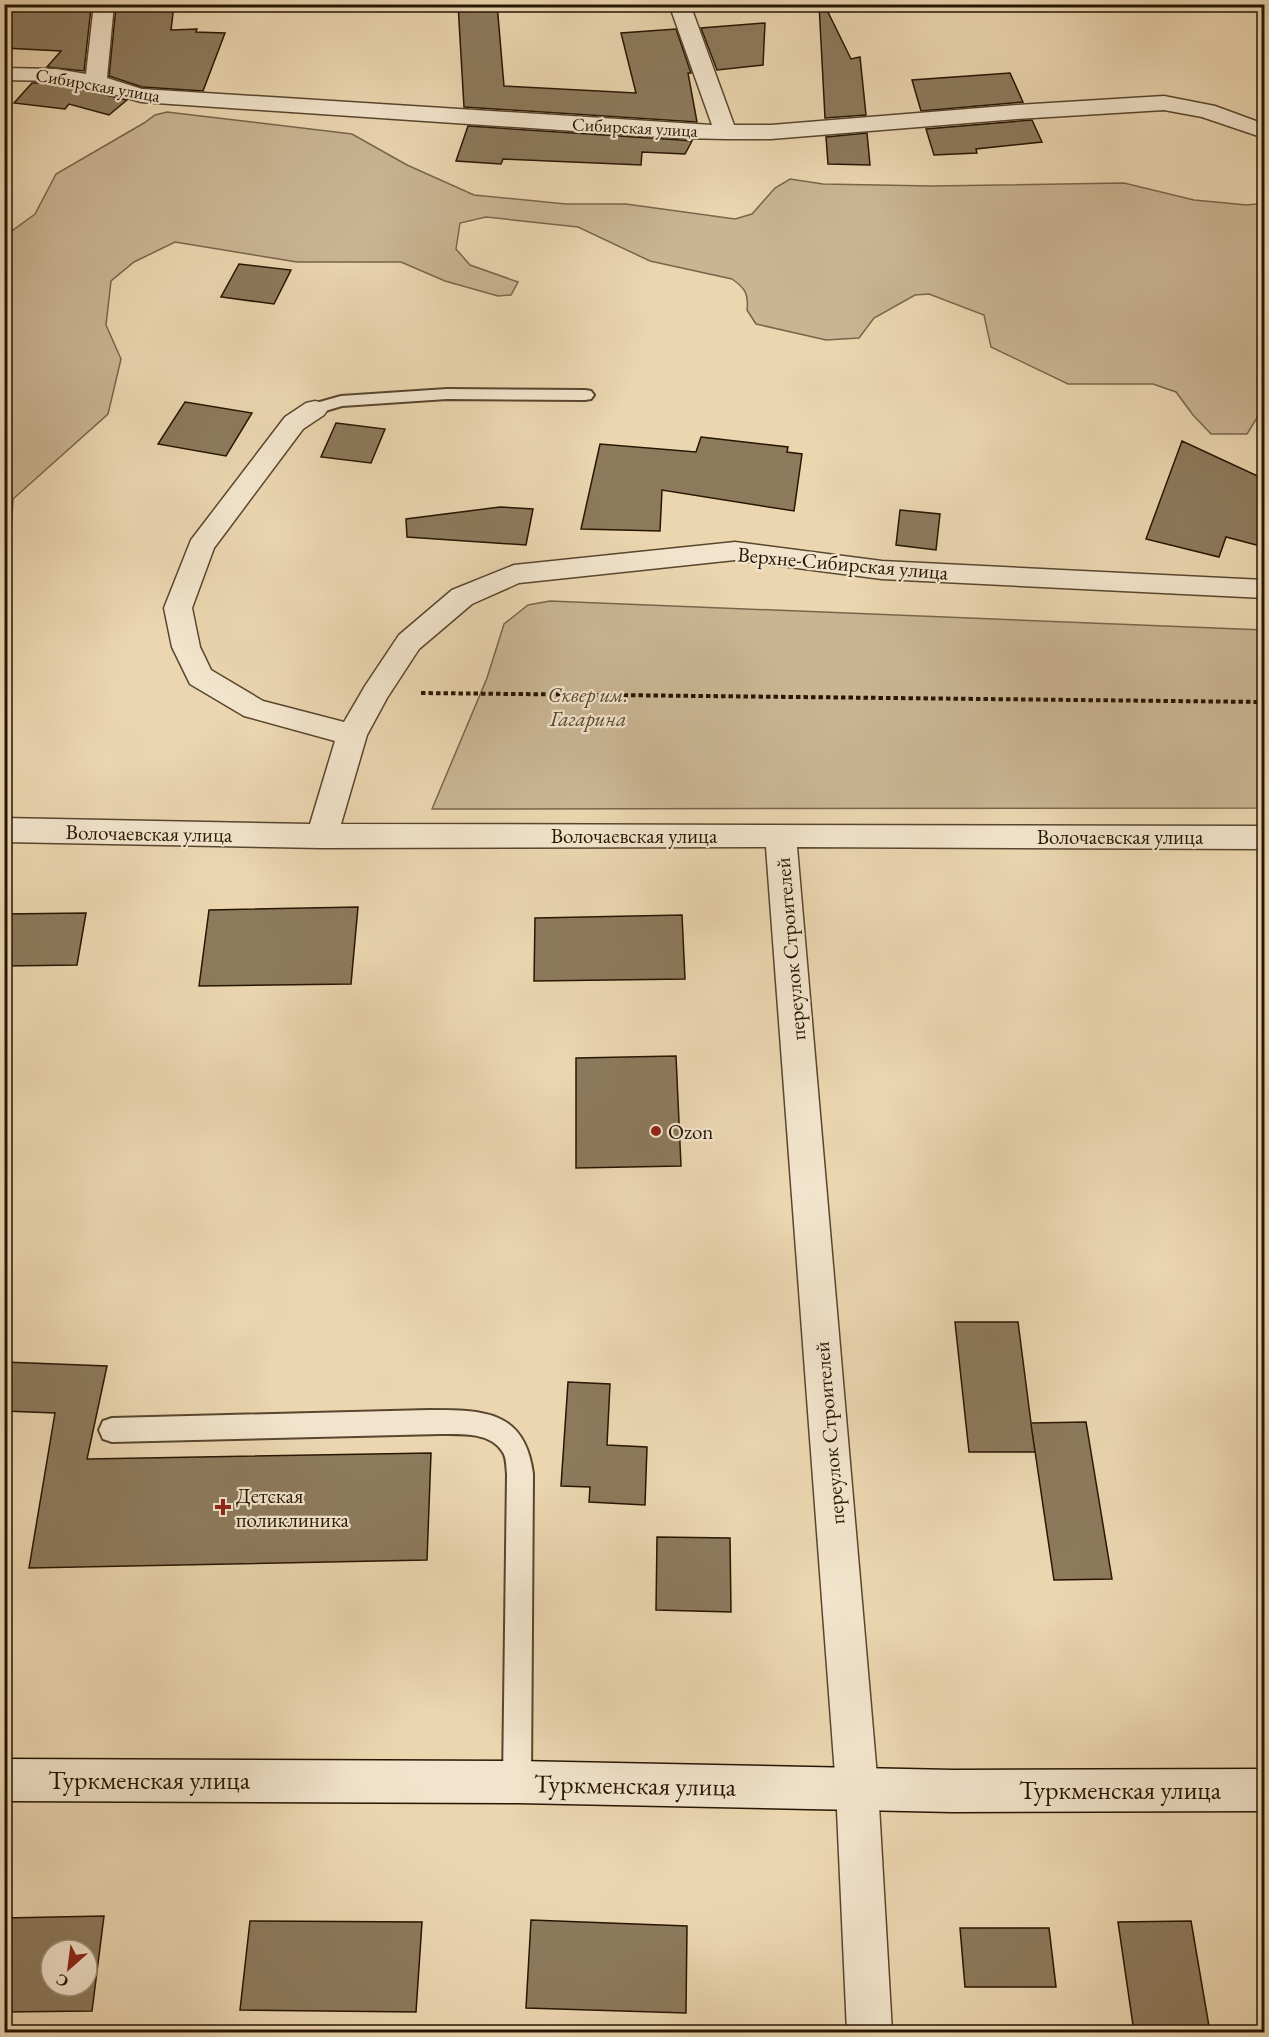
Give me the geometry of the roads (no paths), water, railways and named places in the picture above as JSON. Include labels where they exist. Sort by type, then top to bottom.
[{"type":"street","points":[[96,82],[104,4]]},
{"type":"street","points":[[679,4],[726,132]]},
{"type":"street","name":"Сибирская улица","points":[[4,74],[56,75],[96,82],[141,95],[680,131],[803,130],[1017,112],[1164,103],[1207,111],[1264,131]]},
{"type":"street","points":[[315,408],[294,423],[201,546],[178,608],[186,647],[200,677],[255,709],[352,735]]},
{"type":"street","name":"Верхне-Сибирская улица","points":[[322,836],[352,735],[375,693],[409,642],[462,597],[514,574],[735,551],[882,570],[1264,589]]},
{"type":"street","name":"Волочаевская улица","points":[[4,830],[322,836],[1264,837]]},
{"type":"street","name":"переулок Строителей","points":[[781,835],[857,1788],[870,2032]]},
{"type":"street","name":"Туркменская улица","points":[[4,1780],[517,1782],[953,1791],[1264,1790]]},
{"type":"lane","points":[[315,408],[341,401],[447,394],[585,395]]},
{"type":"lane","points":[[112,1430],[439,1422],[468,1423],[492,1428],[509,1439],[517,1453],[520,1474],[517,1782]]},
{"type":"place","name":"Ozon","points":[[656,1131]]},
{"type":"place","name":"Детская поликлиника","points":[[223,1507]]},
{"type":"park label","name":"Сквер им. Гагарина","points":[[588,706]]}]
